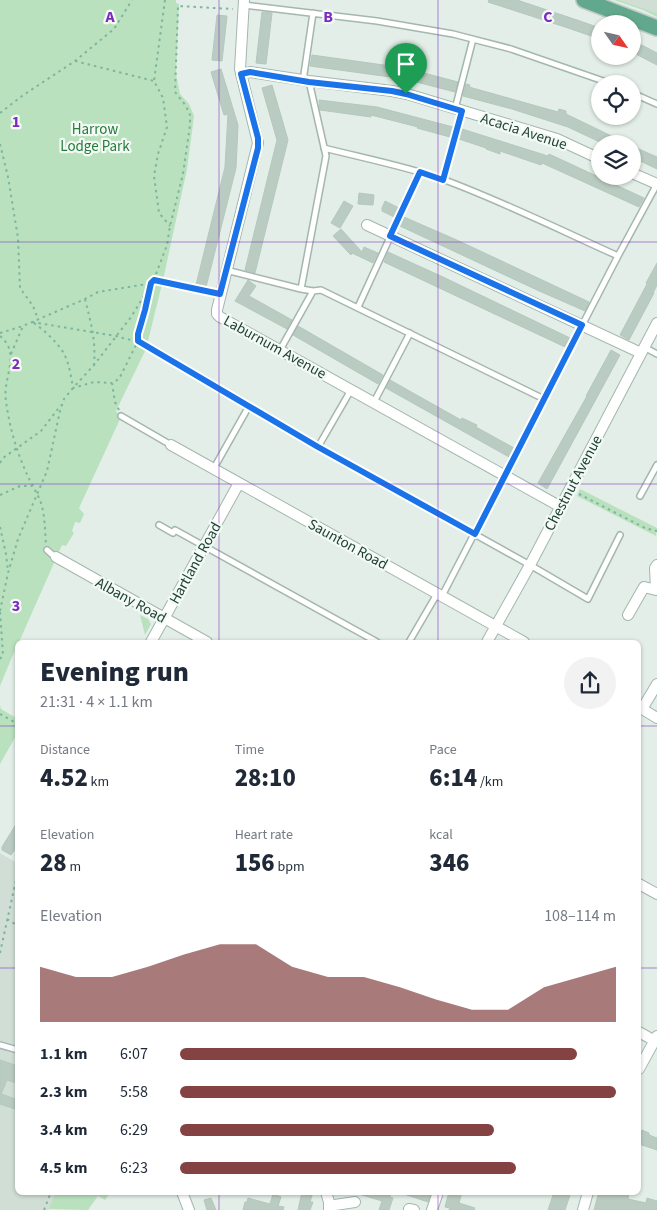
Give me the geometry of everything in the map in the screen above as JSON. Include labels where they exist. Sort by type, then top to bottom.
[{"type":"main road","points":[[584,0],[625,14],[657,28]]},
{"type":"street","name":"Laburnum Avenue","points":[[244,5],[240,69],[258,143],[220,294],[218,314],[220,317],[561,507]]},
{"type":"street","name":"Acacia Avenue","points":[[241,74],[250,72],[406,94],[556,139],[591,155]]},
{"type":"street","points":[[641,177],[657,184]]},
{"type":"street","points":[[367,224],[582,325],[643,350]]},
{"type":"street","name":"Chestnut Avenue","points":[[488,640],[561,507],[657,323]]},
{"type":"street","name":"Saunton Road","points":[[171,445],[520,640]]},
{"type":"street","name":"Hartland Road","points":[[151,640],[239,483]]},
{"type":"street","name":"Albany Road","points":[[56,558],[203,640]]},
{"type":"street","points":[[628,615],[644,587],[656,590],[655,568],[657,565]]},
{"type":"street","points":[[657,684],[641,708],[657,718]]},
{"type":"street","points":[[641,885],[657,894]]},
{"type":"street","points":[[641,1033],[656,1039],[641,1065]]},
{"type":"street","points":[[185,1195],[189,1210]]},
{"type":"street","points":[[327,1195],[330,1209]]},
{"type":"street","points":[[432,1210],[437,1195]]},
{"type":"street","points":[[583,1210],[587,1195]]},
{"type":"street","points":[[330,1209],[335,1205],[355,1202]]},
{"type":"lane","points":[[244,5],[377,21],[453,34],[511,50],[591,77]]},
{"type":"lane","points":[[301,289],[326,156],[306,81],[313,13]]},
{"type":"lane","points":[[443,180],[473,39]]},
{"type":"lane","points":[[641,97],[657,104]]},
{"type":"lane","points":[[324,148],[420,172],[443,180],[508,206],[618,256]]},
{"type":"lane","points":[[358,307],[420,172]]},
{"type":"lane","points":[[410,640],[440,595],[475,534],[657,184]]},
{"type":"lane","points":[[226,270],[301,289],[321,290],[544,399]]},
{"type":"lane","points":[[152,282],[220,294]]},
{"type":"lane","points":[[280,350],[313,291]]},
{"type":"lane","points":[[374,402],[410,333]]},
{"type":"lane","points":[[153,349],[318,447],[588,599],[620,534]]},
{"type":"lane","points":[[643,350],[657,354]]},
{"type":"lane","points":[[318,447],[351,390]]},
{"type":"lane","points":[[214,468],[249,406]]},
{"type":"lane","points":[[121,416],[171,445]]},
{"type":"lane","points":[[640,496],[657,465]]},
{"type":"lane","points":[[160,525],[173,533],[175,530],[373,640]]},
{"type":"lane","points":[[47,550],[56,558]]},
{"type":"lane","points":[[0,1045],[15,1049]]},
{"type":"path","points":[[0,113],[75,61],[114,30],[132,0]]},
{"type":"path","points":[[165,0],[154,81],[163,98],[167,127],[158,154],[154,176],[159,213],[170,226]]},
{"type":"path","points":[[73,388],[94,382],[112,383],[119,379],[138,341],[138,334],[152,282],[167,245],[183,174],[190,125],[190,115],[186,106],[175,92],[178,6],[244,5]]},
{"type":"path","points":[[75,61],[154,81]]},
{"type":"path","points":[[0,144],[8,177],[18,238],[20,288],[33,306],[38,319]]},
{"type":"path","points":[[47,550],[44,515],[40,501],[17,448],[5,395],[11,354],[8,344],[0,334],[23,326],[98,292],[152,282]]},
{"type":"path","points":[[0,463],[3,458],[41,431],[64,399],[94,365],[131,317],[152,282]]},
{"type":"path","points":[[85,299],[93,332],[94,365]]},
{"type":"path","points":[[32,322],[116,336],[138,341],[153,349]]},
{"type":"path","points":[[32,322],[46,332],[63,352],[70,370],[73,388]]},
{"type":"path","points":[[11,354],[23,326]]},
{"type":"path","points":[[112,383],[115,402],[121,416]]},
{"type":"path","points":[[0,658],[3,655],[0,611],[8,573],[18,539],[47,471],[64,399]]},
{"type":"path","points":[[0,495],[20,486],[32,486]]},
{"type":"path","points":[[570,490],[645,528],[657,531]]},
{"type":"path","points":[[0,527],[8,573]]},
{"type":"path","points":[[0,714],[15,722]]},
{"type":"path","points":[[0,953],[15,884]]},
{"type":"path","points":[[7,919],[15,924]]},
{"type":"path","points":[[44,1210],[50,1195]]},
{"type":"shaded area","points":[[620,0],[657,0],[657,13]]},
{"type":"shaded area","points":[[0,853],[15,862],[15,1195],[55,1195],[49,1210],[0,1210]]},
{"type":"green space","name":"Harrow Lodge Park","points":[[0,0],[176,0],[176,3],[179,4],[176,74],[180,94],[189,104],[194,116],[187,169],[146,349],[116,411],[121,417],[79,508],[84,514],[80,523],[75,522],[72,531],[74,533],[66,546],[62,545],[20,640],[15,640],[15,649],[0,686]]},
{"type":"green space","points":[[614,0],[620,0],[657,13],[657,17],[643,10]]},
{"type":"green space","points":[[580,489],[657,528],[656,536],[577,496]]},
{"type":"green space","points":[[140,615],[148,619],[151,624],[145,635]]},
{"type":"green space","points":[[0,705],[1,709],[15,717],[15,738],[0,764]]},
{"type":"green space","points":[[55,1195],[109,1195],[105,1200],[98,1196],[88,1210],[49,1209]]},
{"type":"building","points":[[489,0],[517,0],[591,25],[591,36],[568,28],[488,2]]},
{"type":"building","points":[[262,12],[272,13],[266,64],[256,63]]},
{"type":"building","points":[[217,15],[227,16],[222,61],[212,60]]},
{"type":"building","points":[[641,45],[657,53],[657,65],[641,57]]},
{"type":"building","points":[[312,55],[405,68],[458,82],[455,92],[405,79],[310,66]]},
{"type":"building","points":[[221,69],[238,125],[236,168],[206,287],[196,285],[225,167],[228,114],[224,115],[211,72]]},
{"type":"building","points":[[466,84],[470,85],[469,87],[558,112],[559,109],[566,111],[566,114],[609,135],[591,135],[591,138],[568,127],[463,96]]},
{"type":"building","points":[[272,85],[288,140],[255,273],[245,270],[277,140],[262,88]]},
{"type":"building","points":[[319,100],[377,107],[453,127],[450,137],[371,115],[371,117],[320,110]]},
{"type":"building","points":[[462,129],[548,156],[549,154],[591,173],[591,185],[616,185],[644,198],[639,207],[542,163],[541,165],[500,151],[500,154],[459,139]]},
{"type":"building","points":[[641,150],[657,157],[657,169],[641,161]]},
{"type":"building","points":[[359,193],[374,195],[373,205],[358,204]]},
{"type":"building","points":[[344,201],[353,206],[340,228],[331,223]]},
{"type":"building","points":[[385,201],[399,208],[394,217],[382,211]]},
{"type":"building","points":[[404,217],[589,302],[585,311],[400,226]]},
{"type":"building","points":[[341,229],[362,252],[364,247],[378,253],[373,263],[352,253],[351,255],[333,236]]},
{"type":"building","points":[[388,252],[570,338],[565,347],[384,262]]},
{"type":"building","points":[[657,263],[657,285],[629,340],[620,335]]},
{"type":"building","points":[[248,280],[256,286],[249,296],[292,320],[287,329],[235,301]]},
{"type":"building","points":[[298,326],[383,375],[378,384],[293,335]]},
{"type":"building","points":[[611,350],[620,355],[547,489],[538,483]]},
{"type":"building","points":[[390,380],[461,420],[462,418],[477,425],[476,427],[514,448],[509,457],[386,388]]},
{"type":"building","points":[[15,826],[15,849],[11,855],[2,850]]},
{"type":"building","points":[[0,1060],[15,1065],[15,1083],[7,1080],[1,1094],[15,1099],[15,1109],[0,1104]]},
{"type":"building","points":[[642,1130],[657,1138],[657,1150],[641,1145]]},
{"type":"building","points":[[273,1195],[281,1197],[278,1206],[284,1207],[283,1210],[243,1210],[248,1198],[270,1204]]},
{"type":"building","points":[[301,1195],[312,1195],[310,1202],[313,1202],[310,1210],[298,1210]]},
{"type":"building","points":[[362,1195],[390,1195],[393,1198],[389,1210],[379,1210],[382,1201]]},
{"type":"building","points":[[407,1195],[430,1195],[428,1202]]},
{"type":"building","points":[[448,1195],[461,1195],[459,1203],[475,1208],[474,1210],[449,1210],[450,1208],[445,1207]]},
{"type":"building","points":[[553,1195],[570,1195],[565,1210],[548,1210]]},
{"type":"building","points":[[629,1195],[628,1199],[646,1203],[647,1198],[657,1201],[657,1210],[594,1210],[599,1196]]},
{"type":"building","points":[[211,1198],[216,1210],[207,1210],[204,1200]]},
{"type":"route","points":[[250,72],[309,82],[406,94],[462,111],[443,180],[420,172],[390,236],[582,325],[475,534],[318,447],[138,341],[138,334],[151,283],[154,280],[220,294],[258,148],[258,138],[241,74],[250,72]]}]
